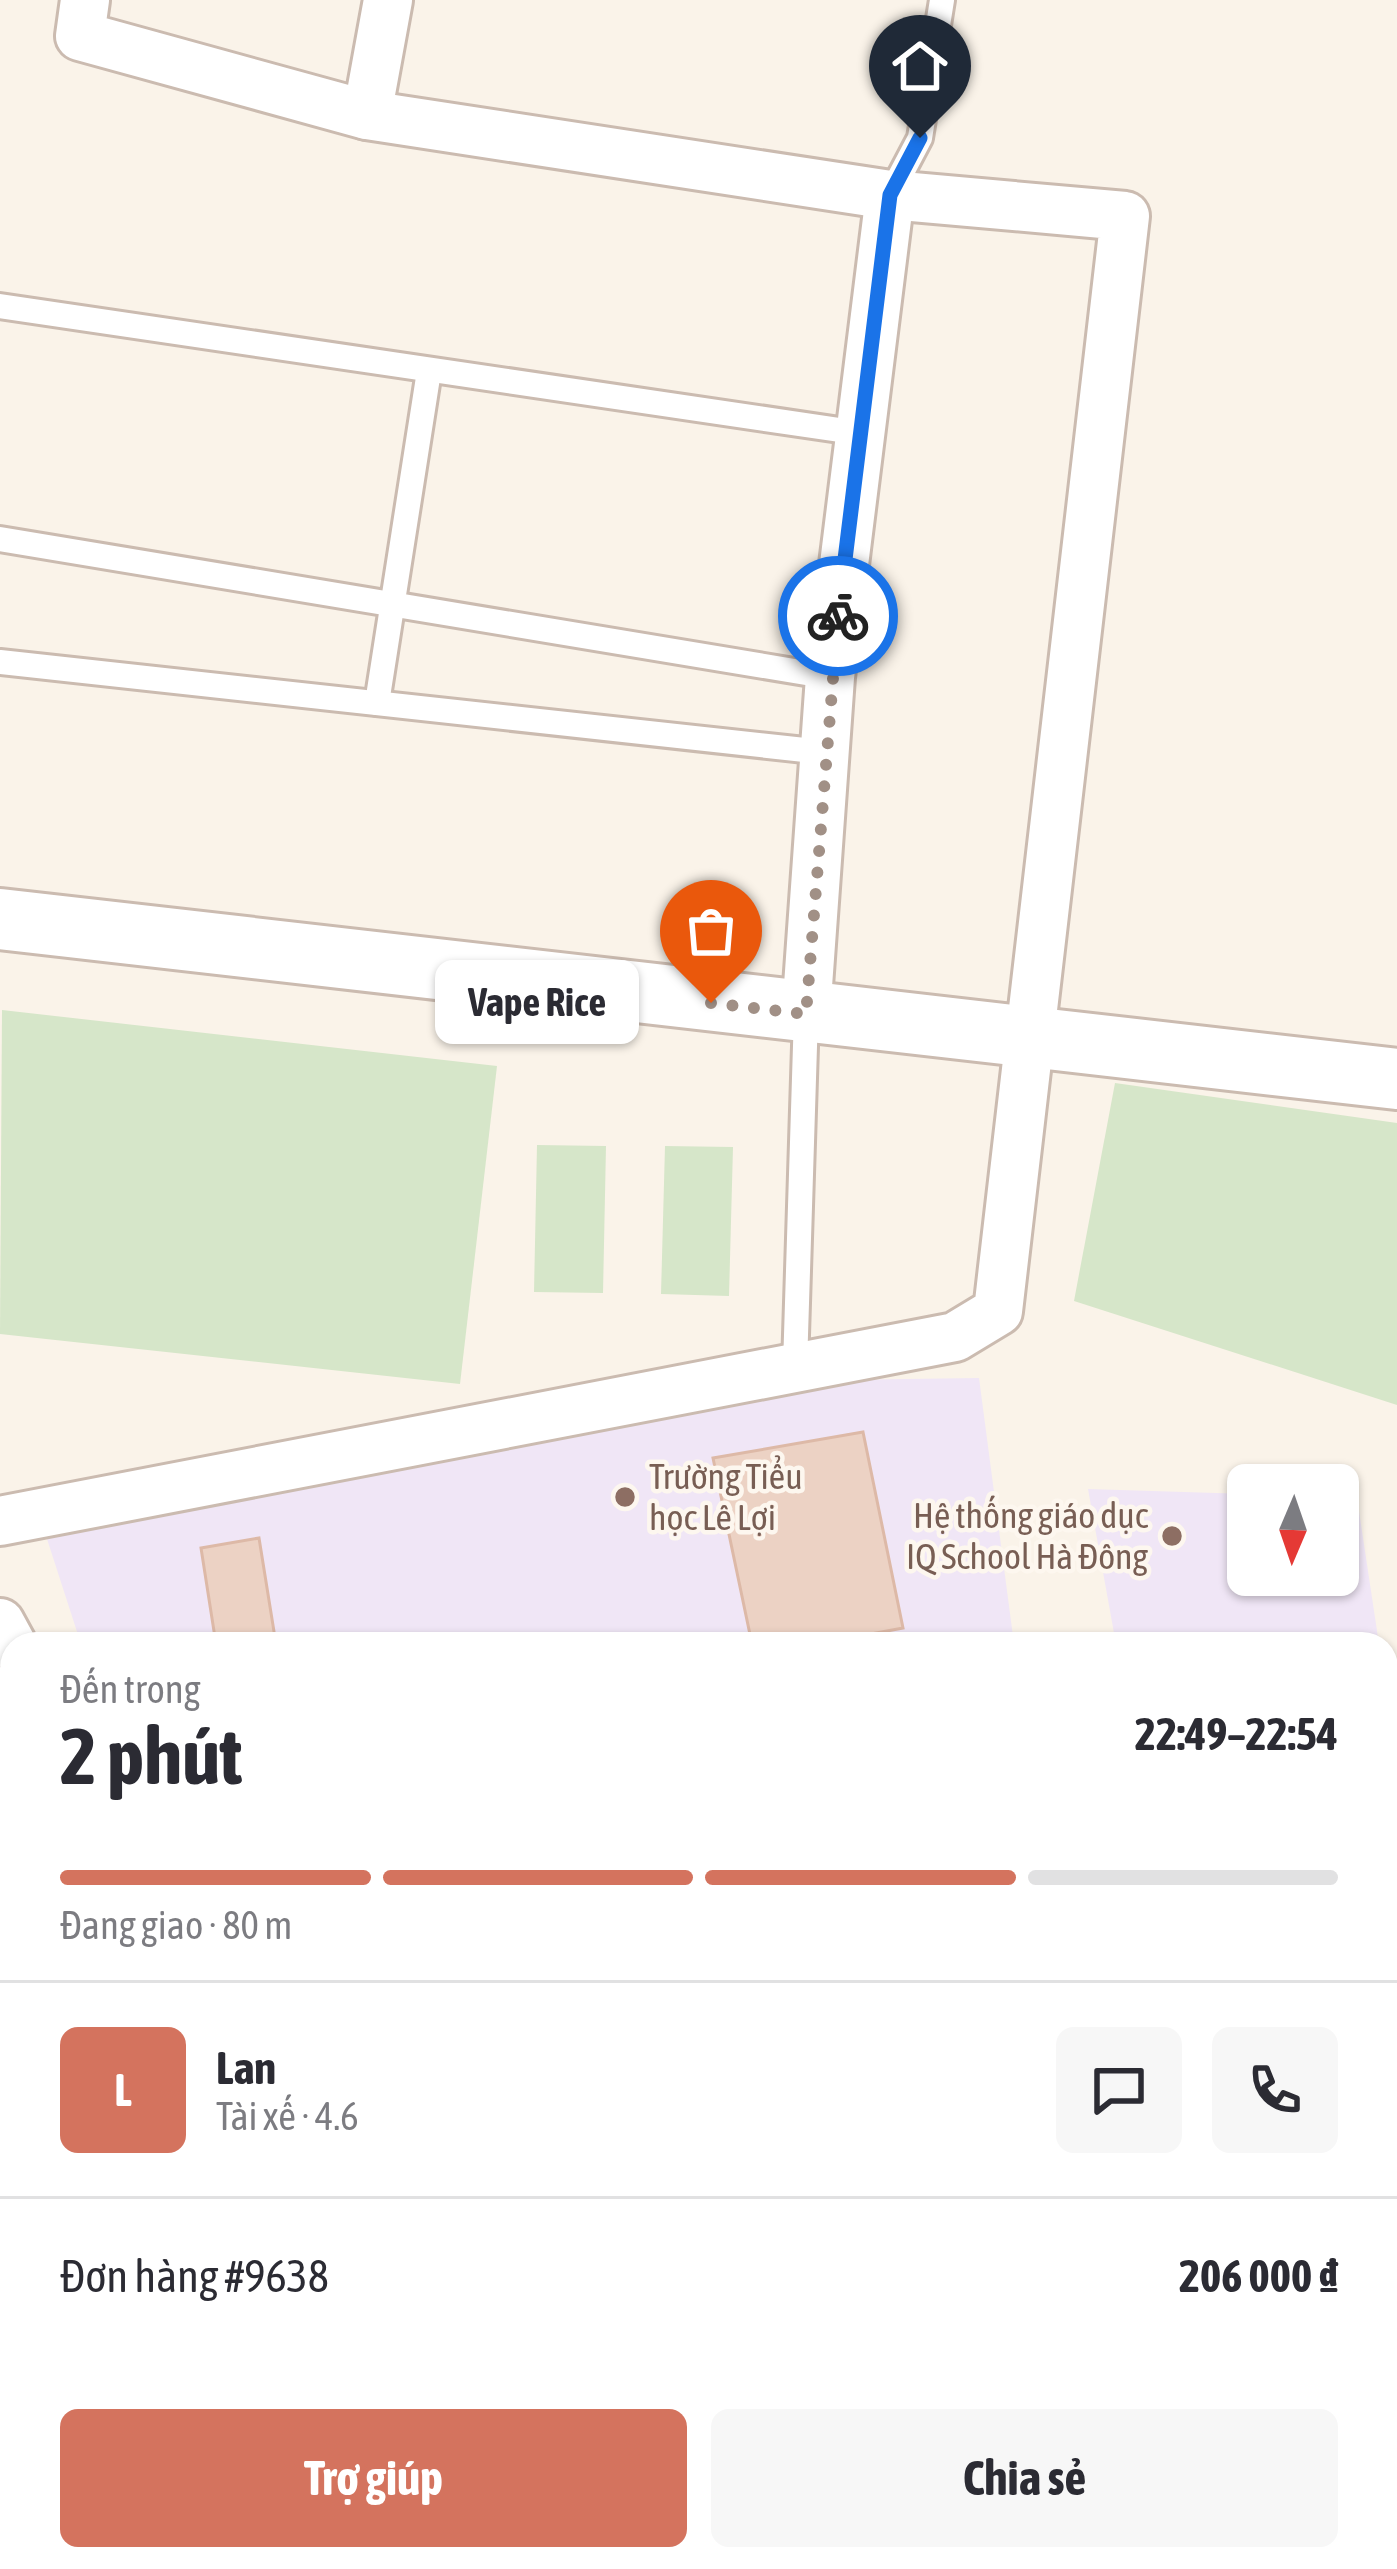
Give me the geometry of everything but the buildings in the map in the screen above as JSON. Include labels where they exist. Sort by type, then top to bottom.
[{"type":"street","points":[[0,1521],[462,1441],[795,1367],[955,1337],[998,1311],[1125,216],[890,195],[368,115],[80,35],[86,0]]},
{"type":"street","points":[[368,115],[388,0]]},
{"type":"street","points":[[806,1014],[830,677],[890,195]]},
{"type":"street","points":[[0,919],[1397,1078]]},
{"type":"lane","points":[[890,195],[920,138],[942,0]]},
{"type":"lane","points":[[0,306],[860,433]]},
{"type":"lane","points":[[377,704],[429,370]]},
{"type":"lane","points":[[0,539],[830,677]]},
{"type":"lane","points":[[0,662],[823,752]]},
{"type":"lane","points":[[795,1367],[806,1014]]},
{"type":"shaded area","name":"Trường Tiểu học Lê Lợi","points":[[979,1378],[1012,1632],[77,1632],[47,1539],[833,1380]]},
{"type":"shaded area","name":"Hệ thống giáo dục IQ School Hà Đông","points":[[1088,1489],[1227,1493],[1227,1596],[1359,1596],[1359,1511],[1377,1632],[1114,1632]]},
{"type":"green space","points":[[2,1010],[497,1066],[460,1384],[0,1334]]},
{"type":"green space","points":[[1115,1083],[1397,1123],[1397,1405],[1074,1301]]},
{"type":"green space","points":[[537,1145],[606,1146],[603,1293],[534,1292]]},
{"type":"green space","points":[[665,1146],[733,1147],[729,1296],[661,1294]]},
{"type":"way so far","points":[[711,1003],[806,1014],[823,752],[838,616]]},
{"type":"place","name":"Vape Rice","points":[[711,1003]]},
{"type":"place","name":"Trường Tiểu học Lê Lợi","points":[[625,1497]]},
{"type":"place","name":"Hệ thống giáo dục IQ School Hà Đông","points":[[1172,1536]]},
{"type":"route","points":[[838,616],[890,195],[920,138]]}]
